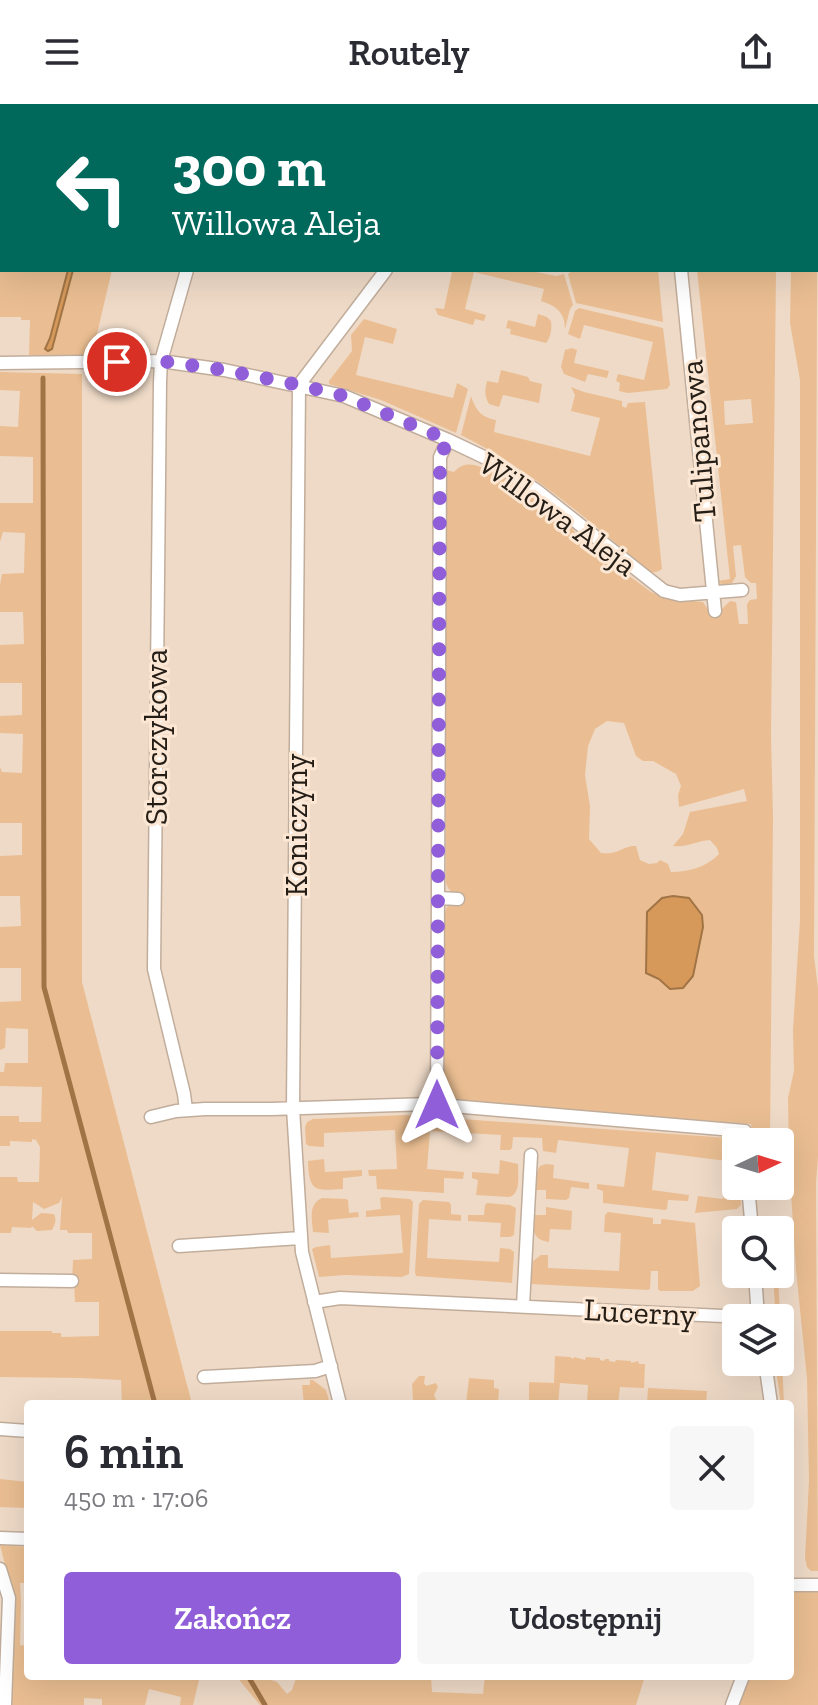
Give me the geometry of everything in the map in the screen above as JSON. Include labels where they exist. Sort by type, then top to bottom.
[{"type":"street","name":"Storczykowa","points":[[186,272],[161,361],[154,969],[186,1110]]},
{"type":"street","points":[[299,385],[384,272]]},
{"type":"street","name":"Tulipanowa","points":[[681,272],[715,611]]},
{"type":"street","name":"Willowa Aleja","points":[[0,363],[161,361],[224,370],[344,396],[490,460],[536,490],[590,541],[664,591],[680,595],[742,590]]},
{"type":"street","name":"Koniczyny","points":[[299,385],[293,1108],[302,1252],[339,1400]]},
{"type":"street","points":[[437,1105],[440,457],[448,440]]},
{"type":"street","points":[[439,898],[458,899]]},
{"type":"street","points":[[151,1117],[186,1110],[437,1105],[722,1134]]},
{"type":"street","points":[[523,1306],[531,1155]]},
{"type":"street","points":[[179,1246],[301,1238]]},
{"type":"street","points":[[0,1280],[72,1281]]},
{"type":"street","name":"Lucerny","points":[[314,1302],[340,1298],[722,1316]]},
{"type":"street","points":[[204,1377],[315,1371],[331,1366]]},
{"type":"street","points":[[767,1376],[770,1400]]},
{"type":"street","points":[[0,1429],[24,1431]]},
{"type":"street","points":[[0,1538],[24,1539]]},
{"type":"street","points":[[0,1569],[9,1598],[5,1705]]},
{"type":"street","points":[[794,1585],[818,1585]]},
{"type":"street","points":[[732,1705],[741,1680]]},
{"type":"shaded area","points":[[0,272],[112,272],[92,355],[29,355],[30,320],[0,317]]},
{"type":"shaded area","points":[[67,272],[72,272],[52,349],[48,351],[45,349]]},
{"type":"shaded area","points":[[452,272],[474,272],[465,309],[486,315],[484,321],[475,319],[473,325],[438,315],[435,308],[444,309]]},
{"type":"shaded area","points":[[474,272],[564,274],[573,305],[565,329],[559,310],[541,301],[544,289]]},
{"type":"shaded area","points":[[658,272],[663,322],[576,303],[568,274]]},
{"type":"shaded area","points":[[697,272],[776,272],[770,1128],[454,1101],[449,1098],[444,1085],[444,915],[447,907],[458,899],[446,883],[446,470],[454,472],[465,465],[475,465],[489,470],[536,500],[572,528],[595,555],[613,564],[651,592],[667,599],[703,602],[709,611],[720,611],[730,601],[736,602],[739,624],[748,624],[747,604],[757,599],[756,583],[745,577],[741,545],[733,546],[736,576],[732,583],[722,585],[718,581],[730,579]],"holes":[[[751,399],[753,423],[725,425],[724,401]],[[607,721],[624,723],[636,756],[643,761],[653,761],[676,774],[681,786],[679,807],[744,789],[747,801],[690,812],[683,834],[673,846],[710,840],[719,854],[714,859],[697,868],[671,872],[668,864],[660,860],[649,864],[640,860],[636,846],[601,853],[589,839],[590,806],[585,775],[588,746],[595,729]]]},
{"type":"shaded area","points":[[791,272],[817,272],[814,956],[818,988],[818,1571],[807,1567],[805,1558],[809,1481],[807,1378],[791,1200],[794,1200],[794,1128],[788,1128],[788,1098],[794,1071],[793,1030],[800,920],[800,380],[790,323]]},
{"type":"shaded area","points":[[579,308],[663,328],[670,385],[667,389],[619,391],[620,383],[616,381],[618,374],[644,380],[653,342],[584,325],[580,339],[568,334],[575,311]]},
{"type":"shaded area","points":[[538,314],[551,321],[551,332],[546,343],[510,334],[511,329],[506,328],[508,320],[535,327]]},
{"type":"shaded area","points":[[364,319],[397,329],[393,344],[365,337],[356,375],[453,398],[457,383],[468,389],[456,433],[381,400],[329,384],[352,351],[351,335]]},
{"type":"shaded area","points":[[565,350],[577,350],[574,363],[609,371],[607,378],[588,374],[585,382],[564,374],[561,367]]},
{"type":"shaded area","points":[[501,370],[542,384],[539,403],[503,395],[499,407],[489,404],[485,393],[487,381],[498,383]]},
{"type":"shaded area","points":[[0,372],[82,374],[82,982],[191,1400],[122,1400],[121,1380],[0,1377],[0,1331],[52,1331],[61,1333],[61,1337],[99,1336],[99,1302],[75,1302],[73,1260],[92,1259],[92,1233],[60,1230],[62,1197],[59,1203],[44,1209],[33,1202],[32,1220],[41,1213],[54,1214],[52,1230],[37,1231],[32,1226],[12,1227],[11,1233],[0,1233],[0,1177],[17,1177],[18,1182],[39,1182],[40,1147],[32,1139],[32,1142],[10,1141],[10,1146],[0,1146],[0,1116],[19,1116],[19,1122],[41,1122],[42,1087],[0,1086],[0,1072],[4,1072],[5,1063],[28,1063],[28,1029],[6,1028],[5,1048],[0,1050],[0,1002],[21,1001],[21,968],[0,968],[0,927],[21,926],[20,896],[0,896],[0,856],[22,855],[22,823],[0,823],[0,767],[2,772],[22,773],[23,734],[0,733],[0,716],[22,715],[22,683],[0,683],[0,645],[24,644],[23,612],[0,612],[0,585],[2,574],[24,573],[25,533],[3,532],[0,542],[0,503],[33,503],[33,457],[0,456],[0,426],[18,427],[20,391],[0,390]]},
{"type":"shaded area","points":[[571,387],[622,401],[622,406],[626,408],[628,403],[645,402],[662,569],[658,571],[647,570],[535,480],[461,435],[471,396],[480,412],[496,420],[494,432],[590,456],[600,418],[571,411],[575,395]]},
{"type":"shaded area","points":[[662,898],[689,898],[702,915],[703,927],[693,976],[683,988],[670,989],[646,973],[647,912]]},
{"type":"shaded area","points":[[405,1115],[722,1138],[722,1160],[656,1152],[652,1190],[689,1195],[688,1201],[668,1200],[665,1210],[603,1203],[603,1191],[597,1189],[597,1184],[624,1187],[629,1148],[558,1140],[556,1153],[543,1151],[542,1138],[513,1137],[510,1150],[500,1150],[501,1135],[430,1131],[427,1169],[464,1172],[463,1179],[444,1178],[444,1193],[377,1189],[376,1176],[369,1176],[368,1170],[397,1169],[395,1130],[324,1133],[324,1147],[309,1146],[306,1144],[305,1127],[313,1119]]},
{"type":"shaded area","points":[[324,1159],[325,1172],[362,1170],[362,1176],[343,1178],[343,1189],[315,1187],[310,1179],[308,1161]]},
{"type":"shaded area","points":[[500,1160],[518,1164],[518,1184],[513,1195],[476,1195],[478,1180],[472,1178],[472,1172],[499,1174]]},
{"type":"shaded area","points":[[554,1165],[553,1178],[589,1183],[589,1189],[571,1187],[566,1200],[546,1199],[546,1190],[536,1190],[536,1174],[540,1166]]},
{"type":"shaded area","points":[[698,1196],[741,1200],[741,1205],[737,1209],[695,1213]]},
{"type":"shaded area","points":[[322,1198],[348,1200],[349,1213],[358,1212],[359,1217],[328,1220],[329,1233],[313,1232],[313,1208]]},
{"type":"shaded area","points":[[380,1198],[410,1199],[413,1202],[409,1274],[402,1277],[319,1277],[312,1249],[316,1247],[330,1245],[331,1258],[403,1253],[400,1215],[366,1217],[366,1211],[381,1209]]},
{"type":"shaded area","points":[[423,1200],[449,1202],[451,1214],[461,1215],[461,1221],[429,1219],[427,1258],[499,1262],[500,1248],[510,1249],[514,1252],[512,1283],[416,1276],[419,1204]]},
{"type":"shaded area","points":[[487,1203],[516,1208],[514,1235],[500,1237],[501,1223],[468,1221],[468,1215],[484,1215]]},
{"type":"shaded area","points":[[546,1207],[572,1211],[571,1230],[550,1229],[549,1242],[539,1239],[534,1229],[534,1215],[546,1215]]},
{"type":"shaded area","points":[[608,1212],[653,1218],[653,1224],[661,1224],[663,1219],[695,1223],[700,1286],[693,1291],[660,1291],[658,1271],[651,1271],[648,1290],[531,1284],[533,1261],[541,1255],[548,1255],[548,1268],[619,1271],[621,1233],[604,1232]]},
{"type":"shaded area","points":[[774,1288],[779,1288],[779,1304],[775,1304]]},
{"type":"shaded area","points":[[555,1356],[645,1364],[644,1388],[620,1387],[618,1400],[587,1400],[588,1385],[560,1383],[558,1400],[529,1400],[529,1382],[554,1383]]},
{"type":"shaded area","points":[[419,1376],[425,1376],[426,1386],[436,1383],[436,1400],[413,1400],[412,1384]]},
{"type":"shaded area","points":[[777,1376],[783,1376],[784,1400],[780,1400]]},
{"type":"shaded area","points":[[469,1378],[494,1380],[494,1388],[499,1389],[498,1400],[466,1400]]},
{"type":"shaded area","points":[[310,1380],[313,1380],[326,1390],[329,1400],[304,1400],[302,1385],[310,1385]]},
{"type":"shaded area","points":[[648,1388],[707,1391],[706,1400],[647,1400]]},
{"type":"shaded area","points":[[0,1479],[24,1482],[24,1508],[0,1507]]},
{"type":"shaded area","points":[[0,1545],[24,1547],[24,1583],[20,1583],[20,1645],[24,1646],[24,1680],[199,1680],[193,1705],[180,1705],[181,1697],[149,1689],[145,1705],[102,1705],[102,1699],[84,1698],[84,1705],[8,1705],[12,1592]]},
{"type":"shaded area","points":[[794,1588],[818,1588],[818,1705],[737,1705],[746,1680],[794,1680]]},
{"type":"shaded area","points":[[239,1680],[271,1680],[277,1682],[287,1694],[296,1680],[431,1680],[432,1692],[483,1694],[485,1680],[644,1680],[636,1705],[260,1705]]},
{"type":"waterway","points":[[43,378],[44,987],[154,1400]]},
{"type":"waterway","points":[[250,1680],[265,1705]]},
{"type":"route","points":[[117,362],[161,361],[299,385],[344,396],[448,440],[440,457],[437,1105]]}]
